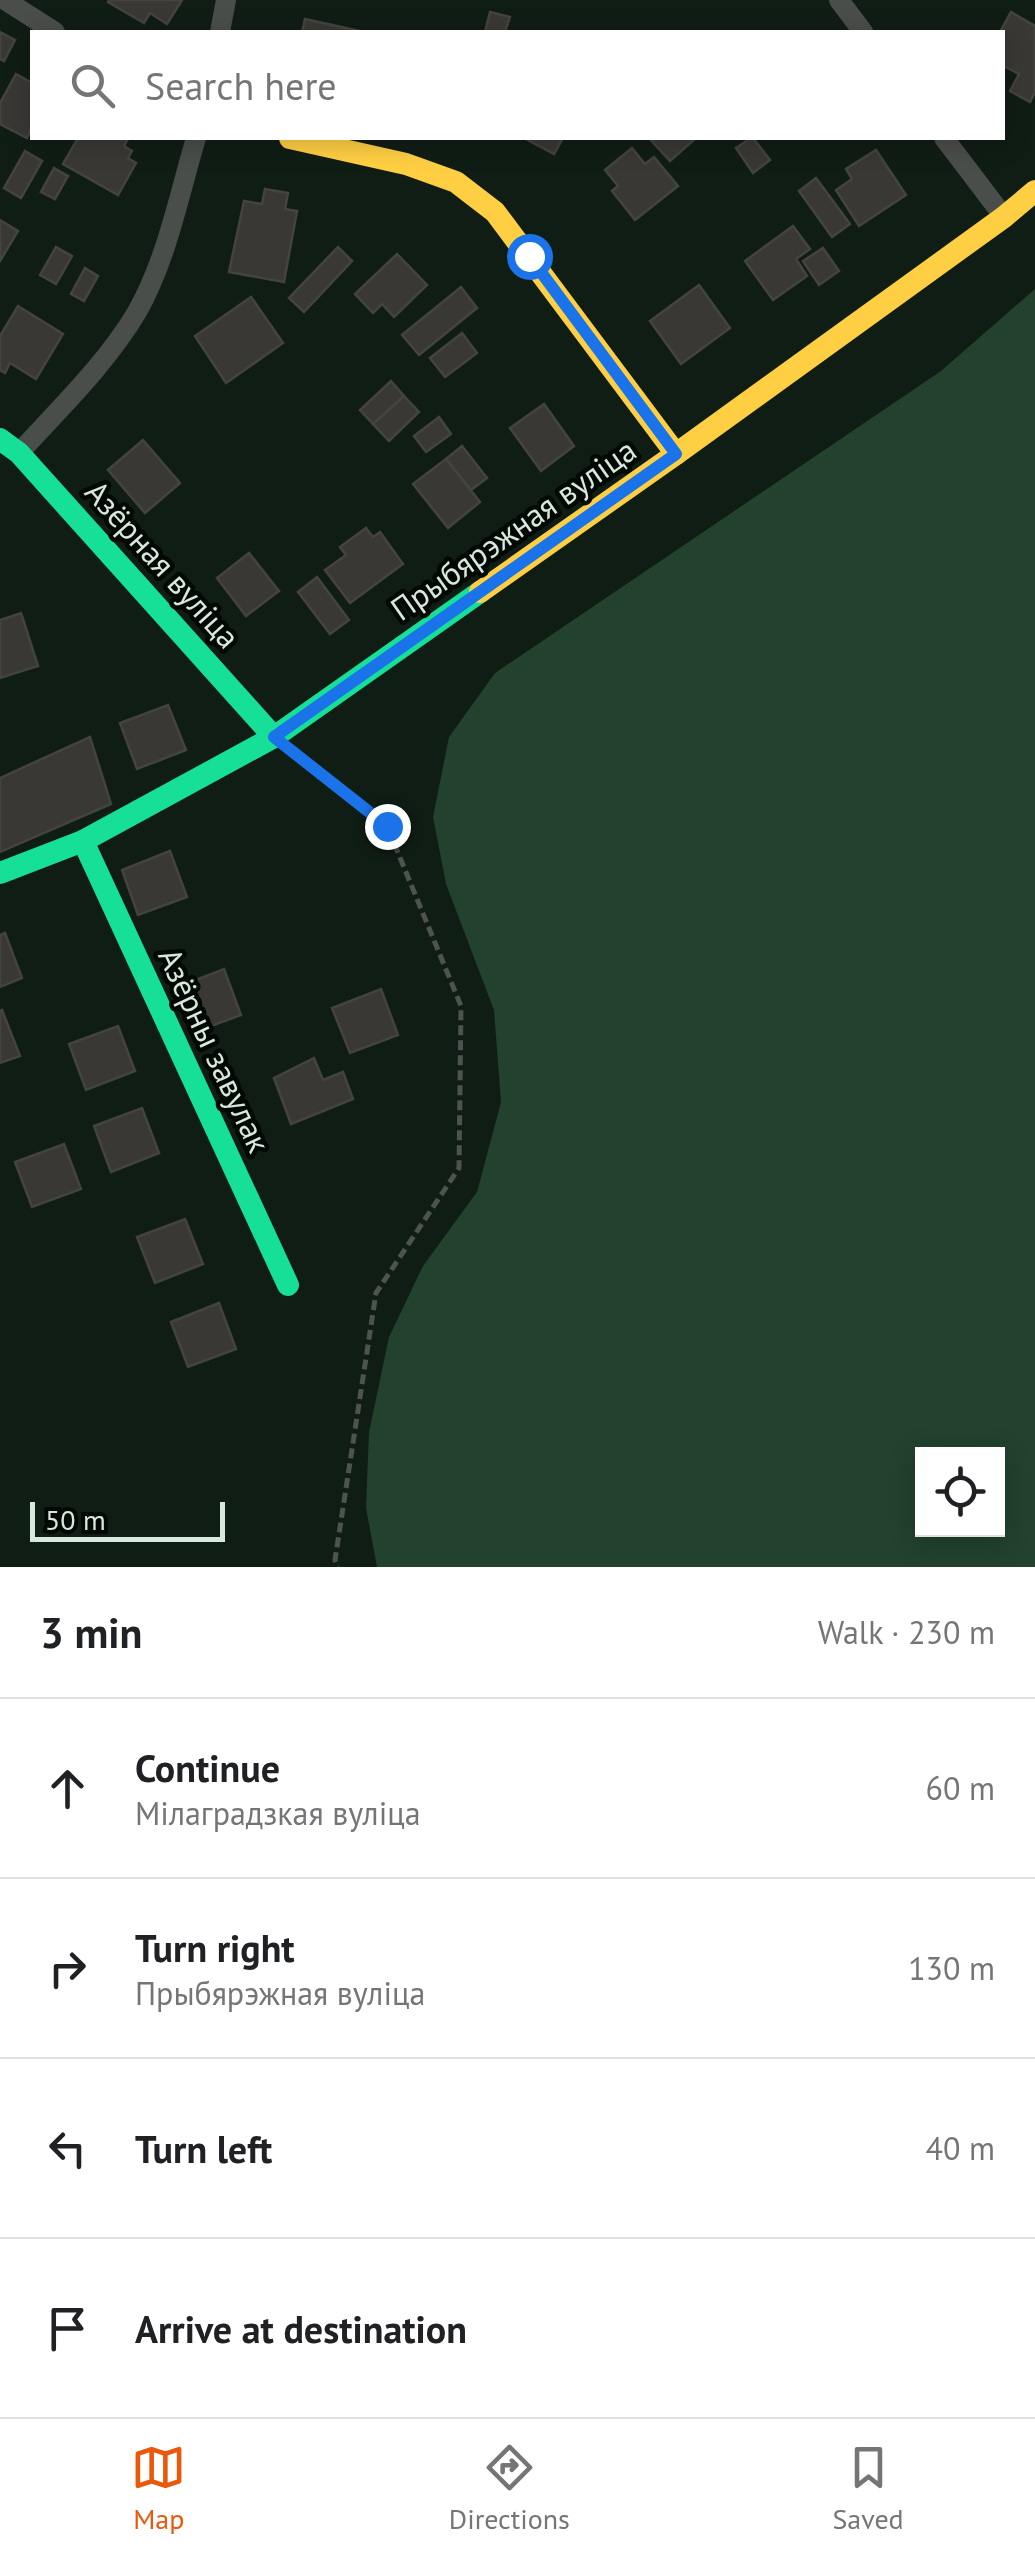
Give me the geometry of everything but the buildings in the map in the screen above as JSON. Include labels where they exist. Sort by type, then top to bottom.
[{"type":"street","points":[[5,0],[51,30]]},
{"type":"street","points":[[220,30],[226,0]]},
{"type":"street","points":[[839,0],[862,30]]},
{"type":"street","points":[[10,446],[102,362],[138,310],[163,251],[195,140]]},
{"type":"street","points":[[299,140],[406,164],[440,176],[456,182],[495,212],[676,454]]},
{"type":"street","points":[[946,140],[1004,217]]},
{"type":"street","name":"Прыбярэжная вуліца","points":[[0,873],[82,841],[274,737],[676,454],[1004,217],[1035,190]]},
{"type":"street","name":"Азёрная вуліца","points":[[10,446],[274,737]]},
{"type":"street","name":"Азёрны завулак","points":[[82,841],[288,1285]]},
{"type":"path","points":[[274,737],[387,826],[461,1006],[459,1168],[376,1294],[335,1560],[338,1567]]},
{"type":"green space","points":[[1035,289],[1035,1567],[377,1567],[366,1508],[369,1432],[389,1337],[423,1266],[477,1192],[501,1102],[494,1010],[446,884],[433,817],[449,737],[495,673],[941,371]]},
{"type":"traffic: fast","points":[[0,439],[19,453],[274,737]]},
{"type":"traffic: fast","points":[[0,873],[83,841],[274,737],[480,592]]},
{"type":"traffic: fast","points":[[83,841],[288,1285]]},
{"type":"traffic: slow","points":[[299,140],[406,164],[456,182],[495,212],[676,454]]},
{"type":"traffic: slow","points":[[480,592],[1035,191]]},
{"type":"route","points":[[387,826],[274,737],[676,454],[529,256]]}]
